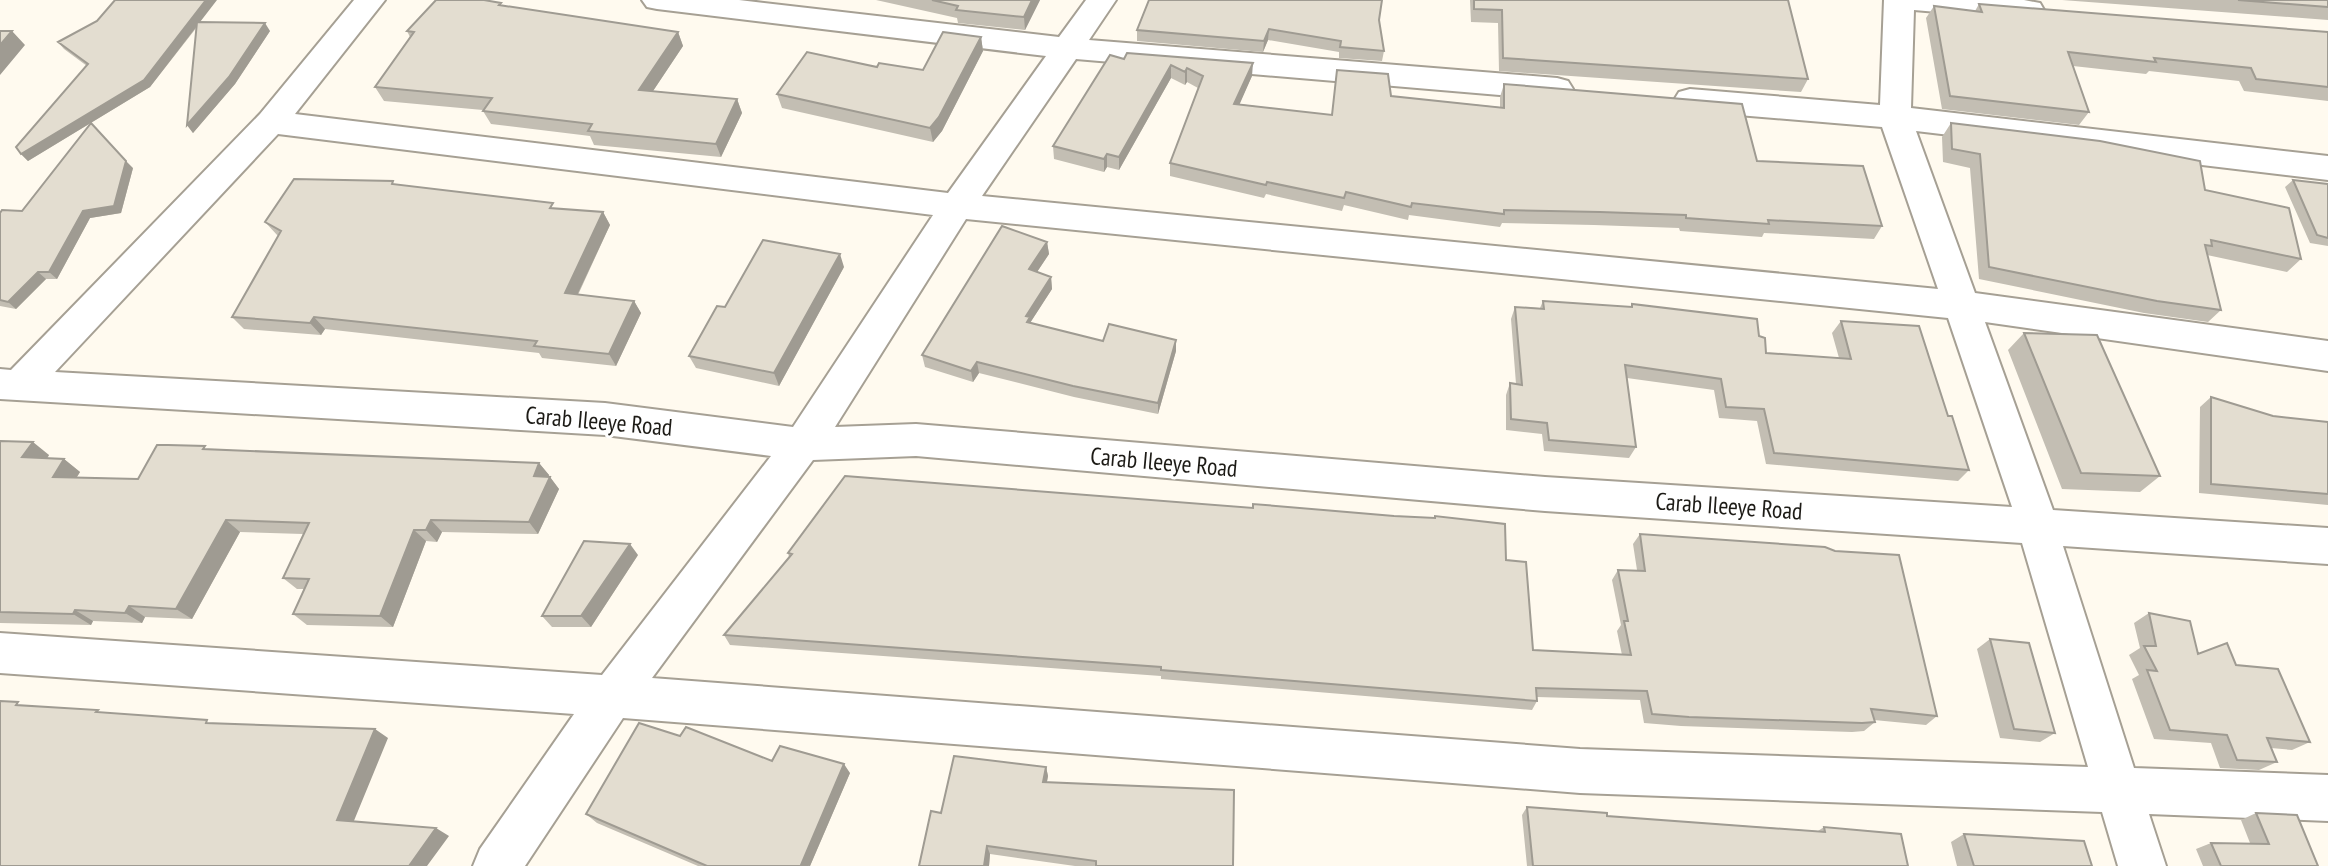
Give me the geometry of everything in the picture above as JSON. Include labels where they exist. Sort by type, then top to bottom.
[{"type":"street","points":[[10,384],[271,122],[370,0]]},
{"type":"street","points":[[657,0],[1067,48],[1592,92]]},
{"type":"street","points":[[497,866],[612,696],[803,444],[957,206],[1101,0]]},
{"type":"street","points":[[1899,0],[1895,117],[2039,526],[2044,553],[2142,866]]},
{"type":"street","points":[[1905,0],[2055,12]]},
{"type":"street","points":[[1661,98],[1895,117],[2328,168]]},
{"type":"street","points":[[271,122],[957,206],[1961,305],[2328,356]]},
{"type":"street","name":"Carab Ileeye Road","points":[[10,384],[604,419],[803,444],[916,440],[1545,495],[2328,546]]},
{"type":"street","points":[[0,653],[612,696],[1580,771],[2118,788],[2328,798]]},
{"type":"building","points":[[115,0],[206,0],[144,80],[21,154],[16,147],[88,64],[58,42],[97,21]]},
{"type":"building","points":[[436,0],[484,0],[501,3],[499,5],[678,32],[639,90],[737,99],[716,144],[588,131],[592,124],[483,111],[492,98],[375,87],[414,32],[407,31]]},
{"type":"building","points":[[932,0],[1032,0],[1024,17],[956,10],[958,6]]},
{"type":"building","points":[[1149,0],[1382,0],[1379,20],[1384,51],[1340,47],[1341,41],[1269,29],[1264,41],[1137,30]]},
{"type":"building","points":[[1474,0],[1788,0],[1808,79],[1503,58],[1502,10],[1474,9]]},
{"type":"building","points":[[2238,0],[2328,0],[2328,7]]},
{"type":"building","points":[[1979,4],[2328,32],[2328,87],[2256,79],[2251,68],[2154,58],[2156,62],[2068,52],[2089,112],[1950,96],[1934,6],[1982,12]]},
{"type":"building","points":[[197,22],[265,23],[229,77],[187,125]]},
{"type":"building","points":[[0,31],[12,31],[0,45]]},
{"type":"building","points":[[943,32],[981,37],[939,117],[930,128],[777,94],[807,52],[877,67],[879,63],[923,70]]},
{"type":"building","points":[[1127,53],[1253,63],[1234,104],[1332,115],[1337,70],[1388,74],[1391,96],[1504,108],[1504,84],[1742,104],[1757,161],[1863,166],[1882,226],[1768,220],[1769,224],[1686,218],[1686,215],[1600,212],[1504,210],[1504,214],[1412,203],[1411,207],[1346,192],[1344,198],[1267,182],[1266,185],[1170,163],[1203,76],[1187,68],[1185,72],[1171,65],[1119,157],[1107,154],[1104,159],[1053,146],[1110,55],[1124,59]]},
{"type":"building","points":[[91,123],[126,161],[114,206],[83,211],[49,272],[38,272],[8,302],[0,300],[0,213],[2,210],[22,211]]},
{"type":"building","points":[[1951,123],[2100,141],[2200,161],[2205,190],[2289,208],[2301,259],[2211,240],[2212,246],[2205,245],[2221,310],[2157,301],[1989,267],[1980,154],[1952,149]]},
{"type":"building","points":[[294,179],[393,181],[392,184],[553,203],[550,208],[603,212],[565,293],[634,301],[609,354],[534,346],[537,341],[314,317],[310,323],[232,317],[281,231],[265,222]]},
{"type":"building","points":[[2293,180],[2328,184],[2328,238],[2317,235]]},
{"type":"building","points":[[1002,226],[1047,242],[1029,269],[1051,277],[1026,316],[1030,317],[1027,322],[1103,341],[1109,324],[1176,340],[1158,403],[1073,386],[977,362],[971,371],[922,355]]},
{"type":"building","points":[[763,240],[840,254],[774,373],[689,356],[717,306],[725,307]]},
{"type":"building","points":[[1543,301],[1632,307],[1632,304],[1757,319],[1759,336],[1765,338],[1766,353],[1851,359],[1841,321],[1919,326],[1948,416],[1952,416],[1969,470],[1774,453],[1764,409],[1726,407],[1721,379],[1625,365],[1636,447],[1549,440],[1547,423],[1511,419],[1510,383],[1522,385],[1515,307],[1544,309]]},
{"type":"building","points":[[2024,333],[2097,335],[2160,476],[2081,473]]},
{"type":"building","points":[[2211,397],[2273,416],[2328,422],[2328,494],[2211,484]]},
{"type":"building","points":[[0,441],[33,442],[22,457],[64,459],[53,477],[138,479],[157,445],[168,445],[205,446],[203,449],[539,463],[534,476],[550,477],[529,522],[431,520],[426,530],[414,530],[380,616],[293,614],[309,579],[283,578],[309,523],[226,520],[176,609],[129,606],[125,613],[75,610],[73,614],[0,612]]},
{"type":"building","points":[[845,476],[1253,508],[1253,504],[1394,516],[1435,516],[1505,524],[1506,560],[1526,562],[1533,650],[1631,655],[1624,621],[1628,621],[1618,570],[1645,571],[1640,534],[1899,555],[1937,716],[1871,709],[1875,722],[1689,717],[1652,714],[1647,691],[1536,688],[1537,701],[1161,670],[1161,667],[724,635],[792,554],[788,553]]},
{"type":"building","points":[[584,541],[630,544],[581,616],[542,616]]},
{"type":"building","points":[[2149,613],[2190,621],[2198,654],[2227,643],[2236,665],[2278,669],[2310,742],[2267,738],[2277,762],[2237,760],[2227,735],[2170,730],[2147,670],[2157,671],[2144,646],[2156,646]]},
{"type":"building","points":[[1990,639],[2029,643],[2055,733],[2014,729]]},
{"type":"building","points":[[0,701],[18,702],[16,705],[207,720],[206,723],[375,729],[337,820],[436,828],[409,866],[0,866]]},
{"type":"building","points":[[639,723],[680,736],[686,727],[772,761],[780,746],[844,764],[801,865],[808,866],[707,866],[586,814]]},
{"type":"building","points":[[954,756],[1046,767],[1043,782],[1234,790],[1233,866],[1096,866],[1096,861],[987,846],[984,866],[919,866],[931,811],[941,813]]},
{"type":"building","points":[[1527,807],[1607,813],[1607,816],[1825,832],[1824,827],[1901,834],[1908,866],[1533,866]]},
{"type":"building","points":[[2256,813],[2297,815],[2318,866],[2221,866],[2211,843],[2269,844]]},
{"type":"building","points":[[1964,834],[2084,841],[2092,866],[1974,866]]}]
